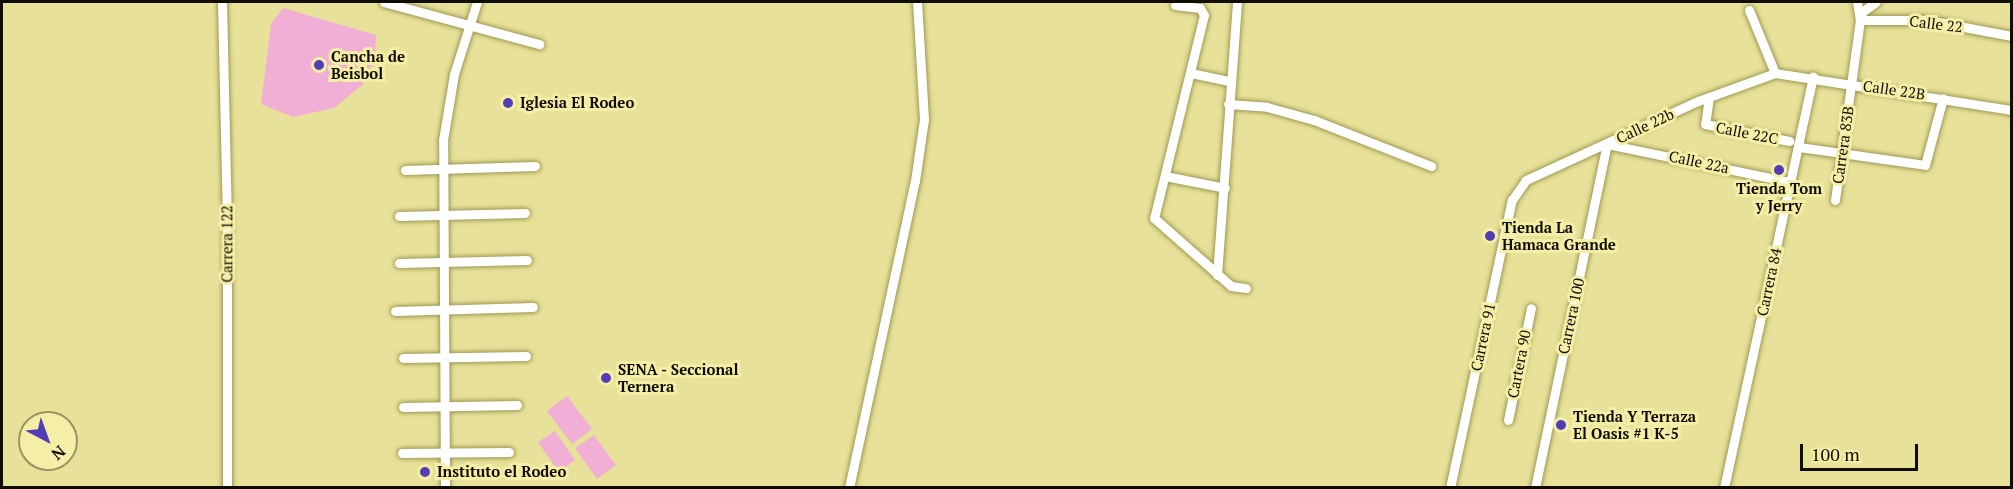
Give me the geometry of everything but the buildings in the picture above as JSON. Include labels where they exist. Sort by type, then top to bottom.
[{"type":"street","name":"Carrera 122","points":[[222,2],[227,229],[226,488]]},
{"type":"street","points":[[384,2],[539,44]]},
{"type":"street","points":[[445,488],[442,170],[446,109],[477,2]]},
{"type":"street","points":[[849,488],[915,181],[924,119],[917,2]]},
{"type":"street","points":[[1217,275],[1237,2]]},
{"type":"street","name":"Carrera 83B","points":[[1835,200],[1860,20],[1857,2]]},
{"type":"street","points":[[1860,20],[1862,12],[1876,2]]},
{"type":"street","points":[[1174,4],[1203,10],[1191,73],[1154,218],[1231,286],[1246,288]]},
{"type":"street","points":[[1749,10],[1775,72]]},
{"type":"street","name":"Calle 22","points":[[1860,20],[1927,20],[2012,36]]},
{"type":"street","name":"Calle 22B","points":[[1775,72],[2012,110]]},
{"type":"street","name":"Calle 22b","points":[[1518,187],[1709,97],[1775,72]]},
{"type":"street","points":[[1191,73],[1230,81]]},
{"type":"street","name":"Carrera 84","points":[[1724,488],[1813,77]]},
{"type":"street","name":"Calle 22C","points":[[1709,97],[1705,124],[1789,141]]},
{"type":"street","name":"Calle 22C","points":[[1799,147],[1925,165],[1943,98]]},
{"type":"street","points":[[1228,104],[1267,107],[1314,120],[1431,166]]},
{"type":"street","name":"Calle 22a","points":[[1607,144],[1791,182]]},
{"type":"street","name":"Carrera 100","points":[[1535,488],[1607,144]]},
{"type":"street","points":[[405,170],[536,166]]},
{"type":"street","points":[[1165,176],[1225,188]]},
{"type":"street","name":"Carrera 91","points":[[1450,488],[1512,200],[1518,187]]},
{"type":"street","points":[[399,216],[525,213]]},
{"type":"street","points":[[399,263],[527,260]]},
{"type":"street","points":[[395,311],[532,307]]},
{"type":"street","name":"Cartera 90","points":[[1508,420],[1531,308]]},
{"type":"street","points":[[403,358],[526,356]]},
{"type":"street","points":[[402,407],[517,405]]},
{"type":"street","points":[[402,453],[509,452]]},
{"type":"shaded area","name":"Cancha de Beisbol","points":[[283,8],[376,35],[375,57],[362,85],[334,108],[293,117],[261,104],[271,24]]},
{"type":"shaded area","points":[[567,396],[592,429],[572,444],[547,411]]},
{"type":"shaded area","points":[[555,431],[575,460],[559,472],[538,442]]},
{"type":"shaded area","points":[[594,435],[616,465],[597,479],[575,448]]},
{"type":"place","name":"Cancha de Beisbol","points":[[319,65]]},
{"type":"place","name":"Iglesia El Rodeo","points":[[508,103]]},
{"type":"place","name":"Tienda Tom y Jerry","points":[[1779,170]]},
{"type":"place","name":"Tienda La Hamaca Grande","points":[[1490,236]]},
{"type":"place","name":"SENA - Seccional Ternera","points":[[606,378]]},
{"type":"place","name":"Tienda Y Terraza El Oasis #1 K-5","points":[[1561,425]]},
{"type":"place","name":"Instituto el Rodeo","points":[[425,472]]}]
